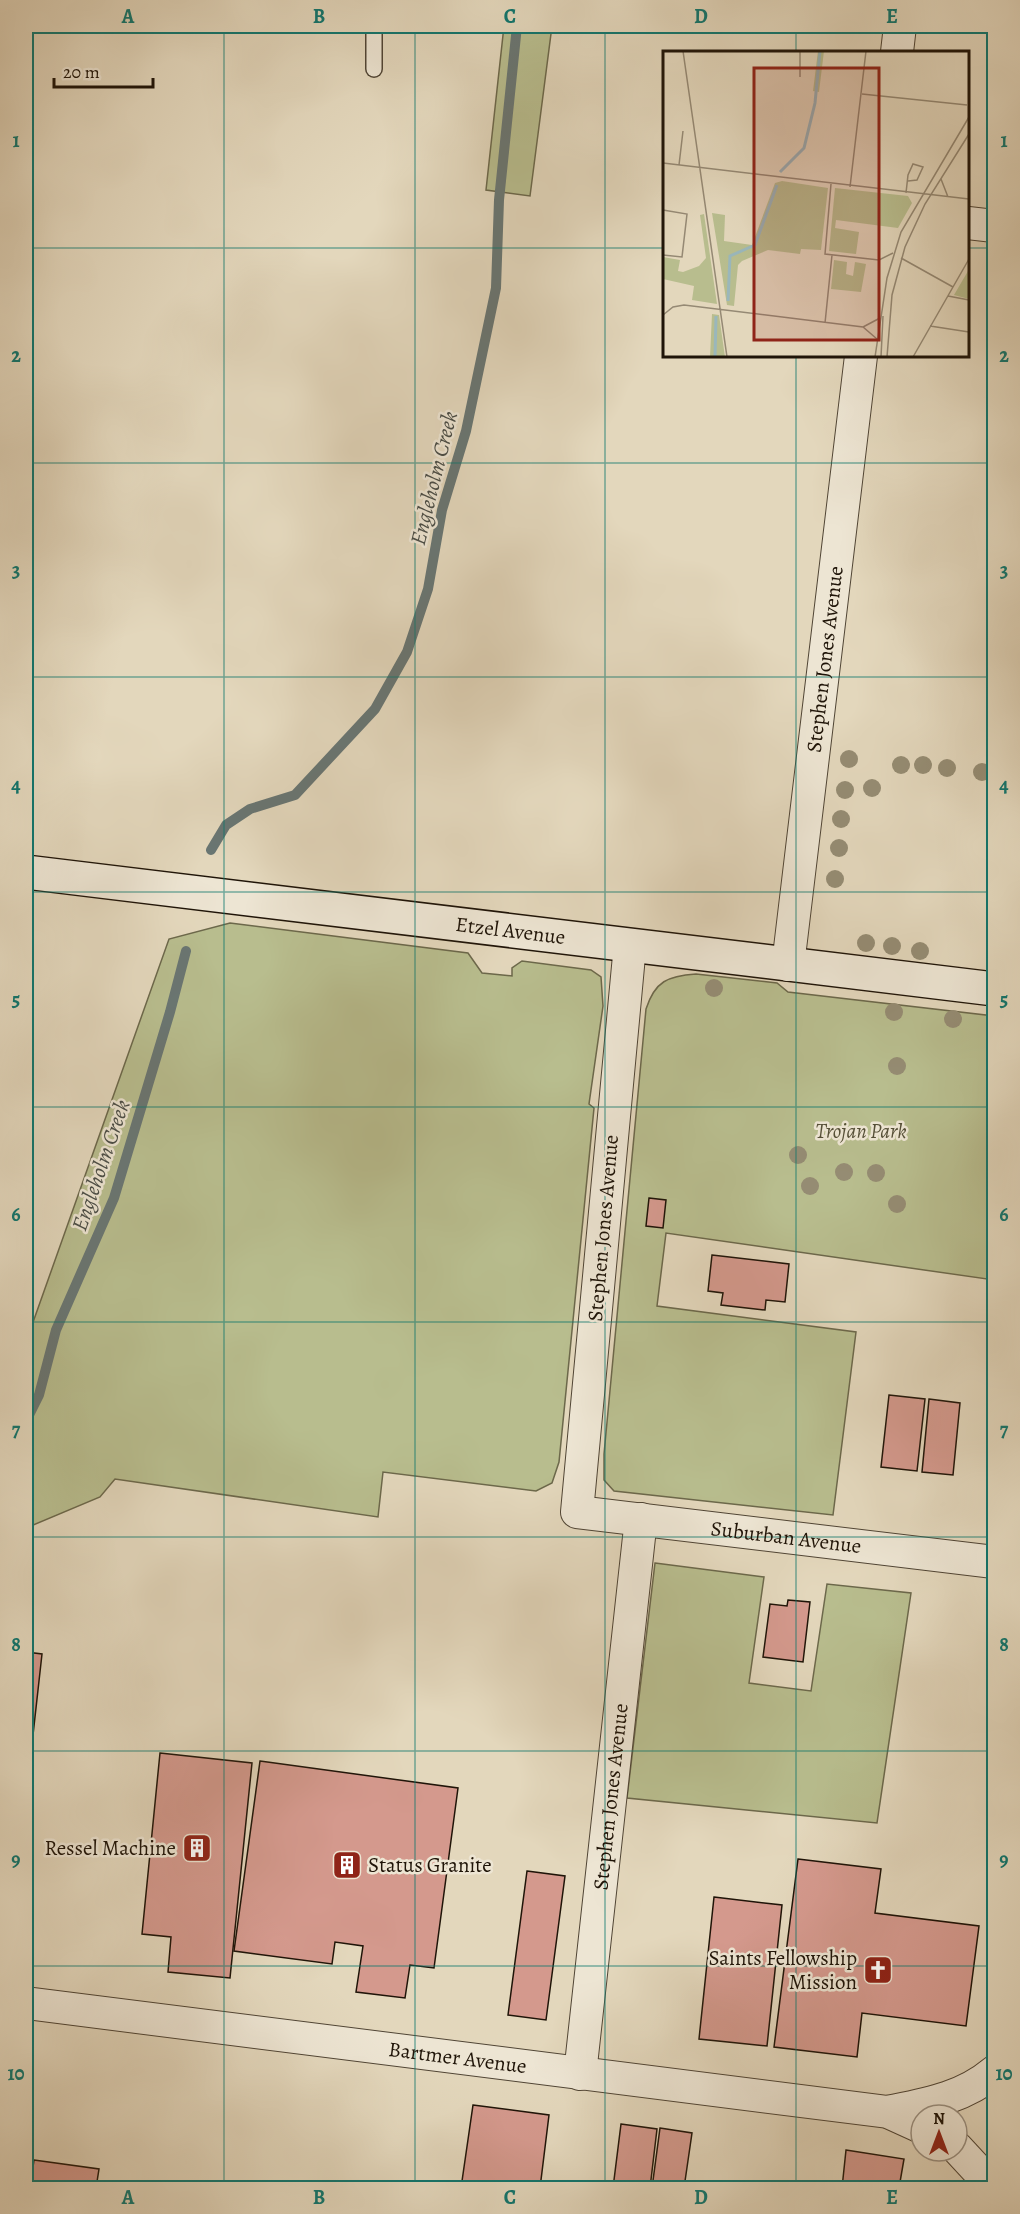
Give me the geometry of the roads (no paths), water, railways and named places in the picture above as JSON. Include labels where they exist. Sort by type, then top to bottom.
[{"type":"street","points":[[897,51],[900,26]]},
{"type":"street","points":[[969,223],[994,226]]},
{"type":"street","name":"Stephen Jones Avenue","points":[[788,965],[861,357]]},
{"type":"street","name":"Etzel Avenue","points":[[26,872],[994,989]]},
{"type":"street","name":"Stephen Jones Avenue","points":[[577,1512],[630,945]]},
{"type":"street","name":"Suburban Avenue","points":[[577,1512],[994,1562]]},
{"type":"street","name":"Stephen Jones Avenue","points":[[580,2074],[641,1519]]},
{"type":"street","name":"Bartmer Avenue","points":[[26,2003],[888,2112],[909,2122]]},
{"type":"street","name":"Bartmer Avenue","points":[[888,2112],[953,2097],[982,2083],[994,2072]]},
{"type":"street","points":[[969,2161],[994,2188]]},
{"type":"lane","points":[[374,26],[375,69]]},
{"type":"waterway","name":"Engleholm Creek","points":[[211,850],[226,825],[250,809],[295,795],[375,709],[407,652],[428,589],[442,510],[466,431],[496,288],[499,200],[517,26]]},
{"type":"waterway","name":"Engleholm Creek","points":[[26,1421],[39,1395],[56,1330],[114,1198],[186,951]]},
{"type":"place","name":"Ressel Machine","points":[[197,1848]]},
{"type":"place","name":"Status Granite","points":[[347,1865]]},
{"type":"place","name":"Saints Fellowship Mission","points":[[878,1970]]},
{"type":"park label","name":"Trojan Park","points":[[861,1131]]}]
